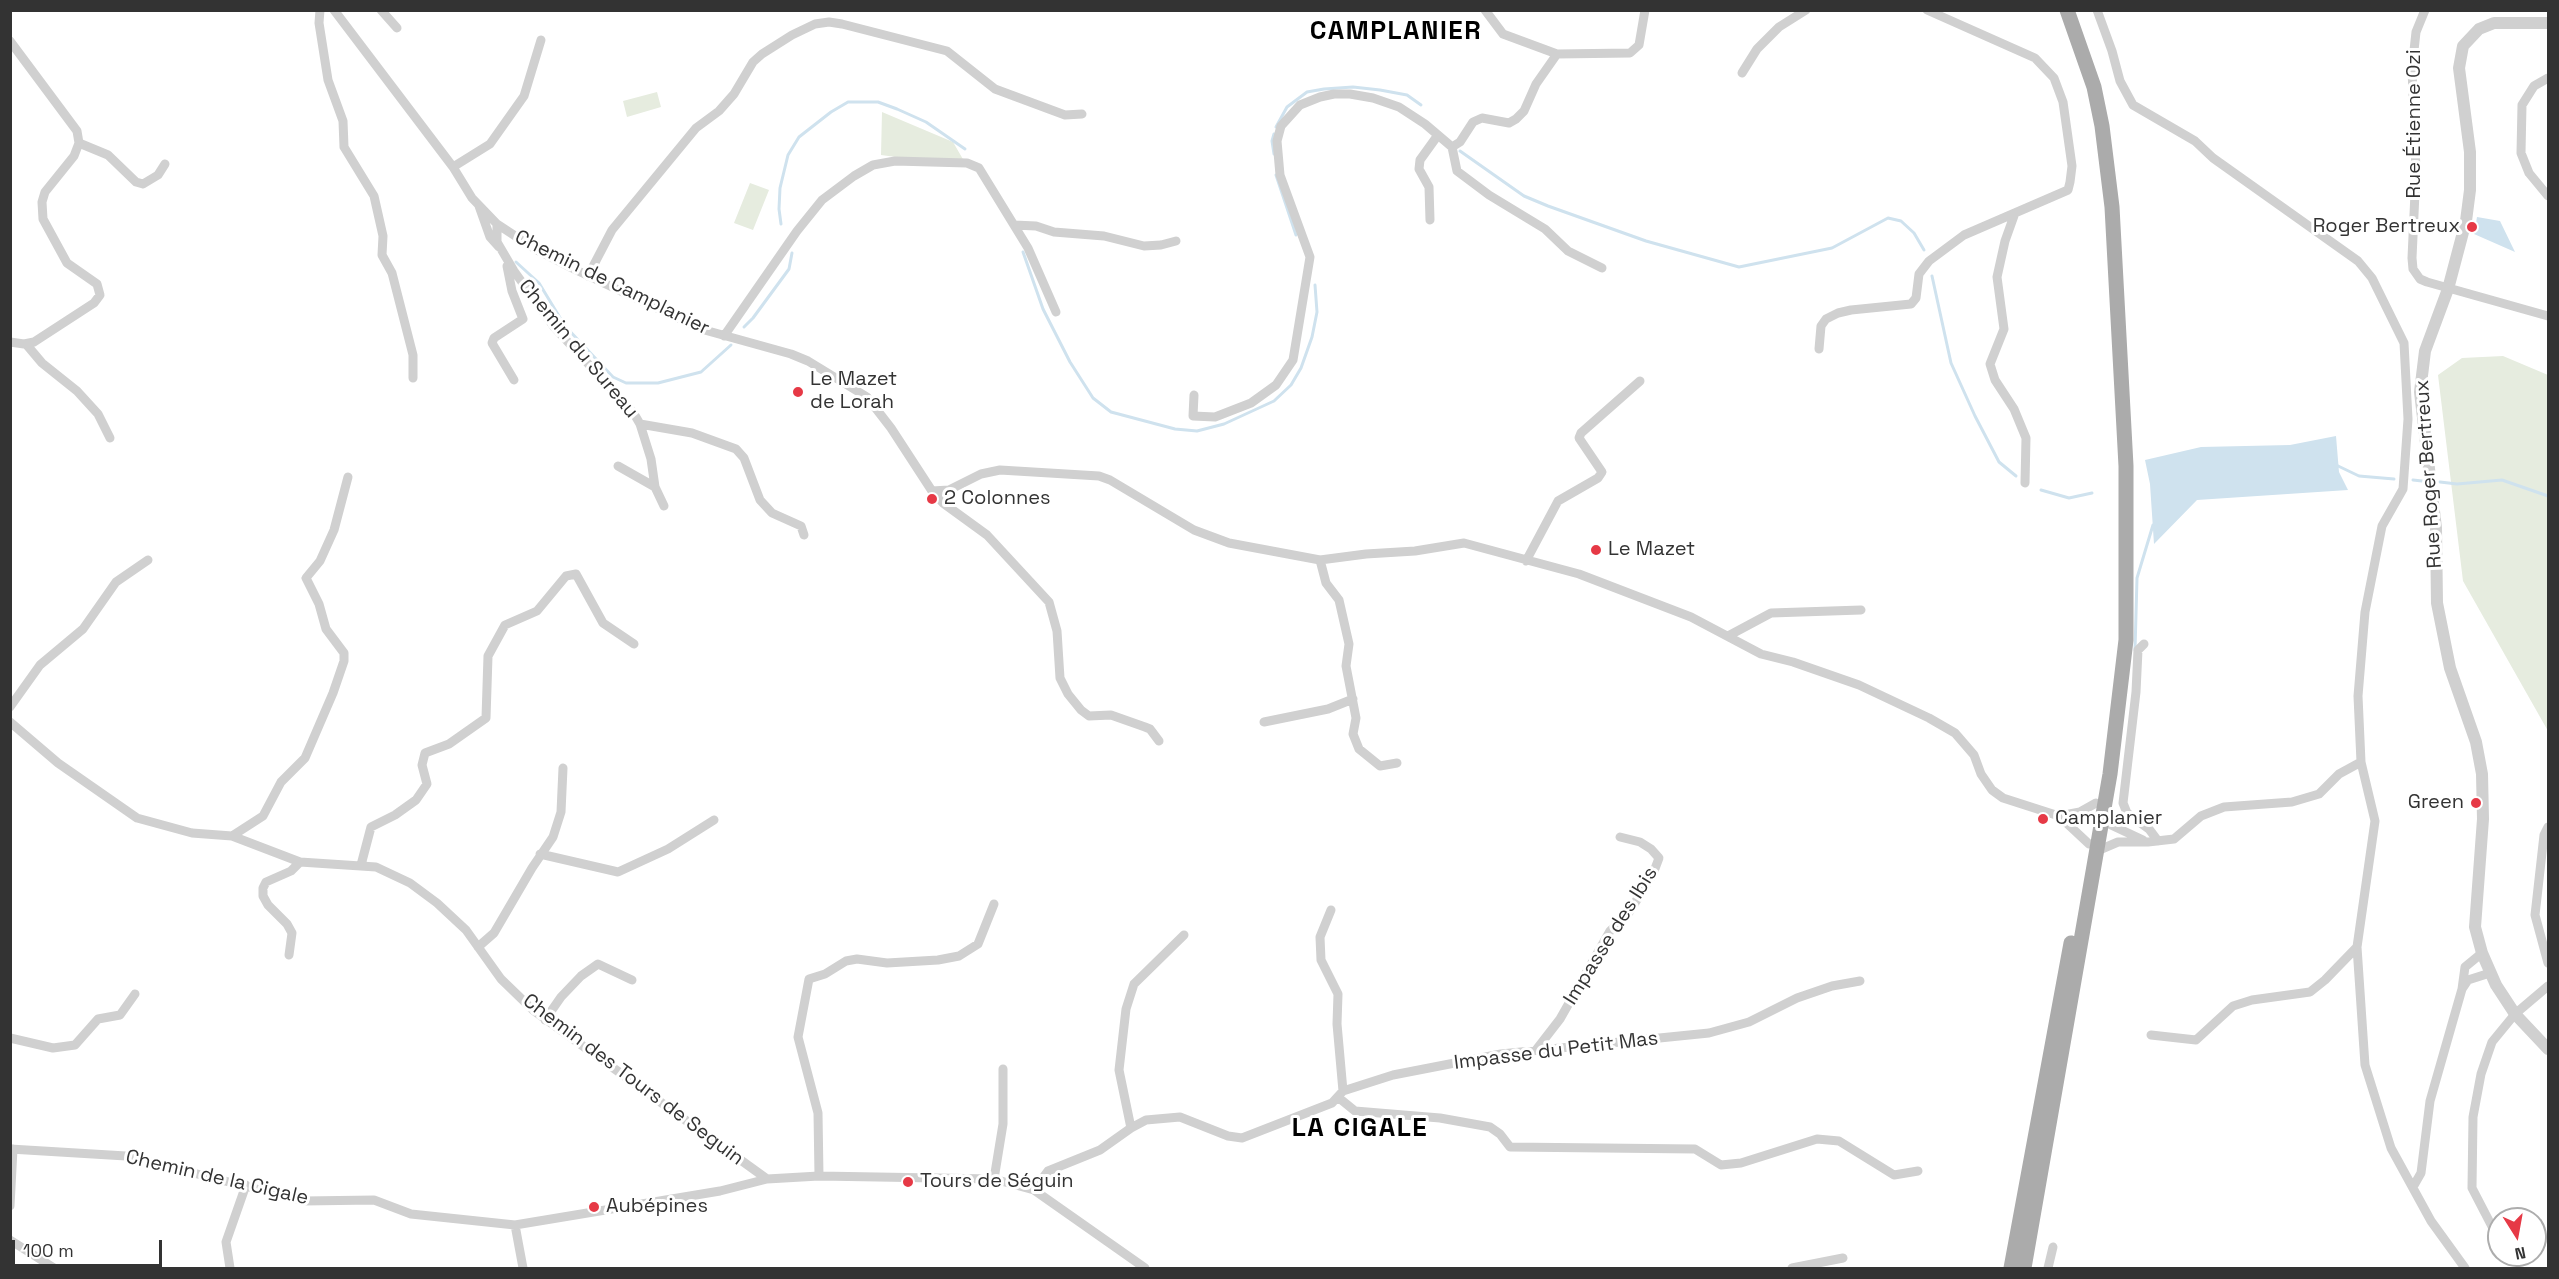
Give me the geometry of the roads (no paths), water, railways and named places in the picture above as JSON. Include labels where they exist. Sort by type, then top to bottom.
[{"type":"main road","points":[[2056,10],[2083,80],[2103,178],[2112,207]]},
{"type":"main road","points":[[2011,1269],[2100,809],[2125,584],[2126,466],[2112,207],[2102,126],[2094,87],[2067,10]]},
{"type":"main road","points":[[2024,1269],[2093,847]]},
{"type":"street","points":[[320,10],[319,23],[328,80],[343,121],[344,147],[374,196],[382,236],[382,255],[392,273],[413,356],[413,378]]},
{"type":"street","name":"Chemin de Camplanier","points":[[334,10],[453,167],[478,206],[509,234],[588,276],[701,329],[791,354],[808,361],[867,397],[891,428],[932,491],[943,503],[987,536],[1049,602],[1057,631],[1060,678],[1068,694],[1081,710],[1089,716],[1111,715],[1145,727],[1150,729],[1159,741]]},
{"type":"street","points":[[381,10],[397,28]]},
{"type":"street","points":[[1485,10],[1503,34],[1557,54],[1630,53],[1639,45],[1645,10]]},
{"type":"street","points":[[1742,73],[1757,49],[1779,27],[1806,10]]},
{"type":"street","points":[[1820,349],[1821,326],[1826,319],[1851,310],[1911,304],[1916,298],[1919,274],[1929,261],[1964,235],[2068,190],[2072,166],[2063,102],[2054,78],[2035,58],[1927,10]]},
{"type":"street","points":[[2097,10],[2122,87],[2133,105],[2195,141],[2213,158],[2358,261],[2372,278],[2401,335],[2406,354],[2408,387],[2403,489],[2382,526],[2365,612],[2358,696],[2361,762],[2375,821],[2357,947],[2365,1065],[2391,1148],[2431,1221],[2465,1269]]},
{"type":"street","name":"Rue Étienne Ozi","points":[[2425,10],[2416,32],[2412,69],[2416,171],[2413,269],[2420,279],[2448,289],[2548,316]]},
{"type":"street","points":[[588,276],[612,230],[687,139],[741,86],[753,63],[762,54],[792,35],[815,24],[829,22],[947,51],[995,88],[1065,115],[1082,114]]},
{"type":"street","name":"Rue Roger Bertreux","points":[[2548,23],[2494,23],[2479,29],[2463,46],[2459,68],[2467,118],[2470,190],[2461,246],[2425,351],[2420,392],[2436,528],[2437,603],[2450,668],[2476,742],[2482,774],[2483,819],[2475,927],[2490,973],[2515,1014],[2548,1049]]},
{"type":"street","points":[[453,167],[490,144],[524,96],[541,40]]},
{"type":"street","points":[[10,41],[77,131],[79,143],[74,156],[45,192],[42,202],[43,219],[67,263],[97,284],[100,295],[94,303],[34,342],[26,344],[10,342]]},
{"type":"street","points":[[1557,54],[1536,84],[1524,111],[1516,119],[1509,123],[1482,118],[1473,122],[1456,144],[1457,171],[1497,200],[1545,229],[1568,251],[1602,268]]},
{"type":"street","points":[[2548,78],[2534,86],[2522,105],[2521,153],[2529,173],[2548,196]]},
{"type":"street","points":[[1194,395],[1193,416],[1215,417],[1251,403],[1268,391],[1276,385],[1293,360],[1310,257],[1280,176],[1277,141],[1281,126],[1300,105],[1320,97],[1350,94],[1399,107],[1438,135],[1456,144]]},
{"type":"street","points":[[1430,220],[1429,187],[1419,169],[1420,160],[1438,135]]},
{"type":"street","points":[[79,143],[108,155],[136,182],[143,184],[159,175],[165,164]]},
{"type":"street","points":[[724,336],[797,231],[822,200],[873,165],[896,161],[973,165],[979,168],[1028,249],[1056,312]]},
{"type":"street","name":"Chemin du Sureau","points":[[478,206],[490,237],[554,327],[633,412],[640,424],[651,459],[655,487],[664,506]]},
{"type":"street","points":[[2015,213],[2005,241],[1997,277],[2004,330],[1990,364],[1995,380],[2014,409],[2026,438],[2025,483]]},
{"type":"street","name":"Chemin du Sureau","points":[[497,224],[497,242],[503,253]]},
{"type":"street","points":[[1014,225],[1036,226],[1054,232],[1104,236],[1144,246],[1176,241]]},
{"type":"street","points":[[509,234],[503,253],[512,291],[523,319],[494,338],[492,343],[514,381]]},
{"type":"street","points":[[26,344],[42,363],[77,391],[91,406],[110,438]]},
{"type":"street","points":[[1526,561],[1558,501],[1598,478],[1602,472],[1579,438],[1581,432],[1640,381]]},
{"type":"street","points":[[640,424],[692,433],[736,449],[744,458],[760,500],[772,513],[801,526],[804,535]]},
{"type":"street","points":[[618,466],[655,487]]},
{"type":"street","points":[[932,491],[949,490],[981,474],[1000,470],[1099,476],[1120,485],[1194,530],[1229,543],[1320,560],[1415,551],[1464,543],[1579,574],[1691,617],[1761,654],[1859,684],[1929,718],[1955,733],[1974,755],[1981,774],[1992,790],[2003,798],[2059,816],[2076,829],[2093,847],[2118,843],[2148,843],[2174,838],[2201,816],[2224,807],[2292,802],[2319,794],[2339,774],[2361,762]]},
{"type":"street","points":[[232,836],[263,816],[281,782],[304,758],[344,662],[344,653],[326,629],[319,604],[306,578],[320,561],[334,530],[348,477]]},
{"type":"street","points":[[10,707],[40,665],[83,629],[116,582],[148,560]]},
{"type":"street","points":[[1320,560],[1326,583],[1339,600],[1349,644],[1347,666],[1356,718],[1353,734],[1359,748],[1380,766],[1397,764]]},
{"type":"street","points":[[361,865],[371,827],[416,800],[427,784],[422,765],[425,753],[449,744],[486,718],[488,656],[505,625],[537,611],[566,576],[576,574],[603,623],[634,644]]},
{"type":"street","points":[[1728,636],[1771,613],[1862,610]]},
{"type":"street","points":[[2144,644],[2138,650],[2136,692],[2123,803],[2127,813],[2149,829],[2158,841]]},
{"type":"street","points":[[1264,722],[1328,709],[1353,699]]},
{"type":"street","name":"Chemin des Tours de Seguin","points":[[10,722],[58,763],[137,818],[192,833],[232,836],[300,861],[376,867],[410,883],[455,919],[501,979],[545,1020],[767,1179]]},
{"type":"street","points":[[478,948],[494,933],[540,854],[553,837],[561,812],[563,768]]},
{"type":"street","points":[[2059,816],[2100,809],[2111,825],[2148,843]]},
{"type":"street","points":[[540,854],[618,872],[668,849],[714,820]]},
{"type":"street","points":[[2548,827],[2544,835],[2535,915],[2548,963]]},
{"type":"street","name":"Impasse des Ibis","points":[[1536,1050],[1560,1019],[1610,931],[1628,914],[1653,874],[1659,858],[1651,849],[1640,842],[1620,837]]},
{"type":"street","points":[[289,955],[292,933],[287,924],[268,905],[263,896],[263,888],[266,882],[291,871],[300,861]]},
{"type":"street","points":[[819,1176],[818,1113],[798,1037],[809,979],[825,974],[846,961],[857,959],[887,963],[938,960],[959,956],[978,944],[994,904]]},
{"type":"street","points":[[1331,910],[1320,937],[1320,960],[1338,994],[1336,1024],[1341,1094],[1355,1111],[1440,1118],[1490,1127],[1500,1134],[1510,1147],[1695,1149],[1721,1165],[1741,1163],[1817,1139],[1839,1141],[1894,1175],[1918,1171]]},
{"type":"street","points":[[1131,1128],[1119,1070],[1126,1009],[1134,984],[1184,935]]},
{"type":"street","points":[[2151,1035],[2196,1040],[2232,1006],[2252,1000],[2310,992],[2357,947]]},
{"type":"street","points":[[2413,1187],[2421,1173],[2430,1101],[2462,989],[2465,967],[2482,954]]},
{"type":"street","points":[[545,1020],[561,996],[598,964],[632,980]]},
{"type":"street","points":[[2462,989],[2468,980],[2490,973]]},
{"type":"street","name":"Impasse du Petit Mas","points":[[1034,1190],[1048,1171],[1100,1150],[1131,1128],[1160,1118],[1180,1117],[1228,1136],[1242,1138],[1332,1103],[1341,1094],[1417,1069],[1501,1054],[1709,1033],[1733,1028],[1797,998],[1832,986],[1860,981]]},
{"type":"street","points":[[2487,1217],[2472,1188],[2472,1126],[2481,1074],[2492,1042],[2515,1014],[2548,986]]},
{"type":"street","points":[[10,1038],[54,1048],[75,1045],[98,1019],[120,1015],[135,994]]},
{"type":"street","points":[[994,1179],[1003,1124],[1003,1069]]},
{"type":"street","points":[[10,1206],[12,1149]]},
{"type":"street","name":"Chemin de la Cigale","points":[[12,1149],[126,1156],[304,1201],[374,1200],[411,1214],[514,1226],[720,1191],[767,1179],[819,1176],[994,1179],[1034,1190],[1145,1269]]},
{"type":"street","points":[[231,1269],[226,1242],[246,1185]]},
{"type":"street","points":[[514,1226],[523,1269]]},
{"type":"street","points":[[10,1240],[54,1269]]},
{"type":"street","points":[[2048,1269],[2053,1247]]},
{"type":"street","points":[[1792,1269],[1843,1258]]},
{"type":"water","points":[[2477,217],[2500,221],[2515,252],[2474,234]]},
{"type":"water","points":[[2336,436],[2339,472],[2348,490],[2197,500],[2154,544],[2150,484],[2145,460],[2201,447],[2290,445]]},
{"type":"waterway","points":[[1276,127],[1287,107],[1307,92],[1324,89],[1353,87],[1380,90],[1407,95],[1421,105]]},
{"type":"waterway","points":[[781,224],[780,188],[788,155],[799,137],[848,102],[878,102],[897,109],[926,122],[965,149]]},
{"type":"waterway","points":[[1274,134],[1272,141],[1274,154]]},
{"type":"waterway","points":[[1460,151],[1524,196],[1548,206],[1646,241],[1739,267],[1832,248],[1888,218],[1901,221],[1914,233],[1924,250]]},
{"type":"waterway","points":[[1276,175],[1296,235]]},
{"type":"waterway","points":[[1023,252],[1043,309],[1070,362],[1093,398],[1111,412],[1175,429],[1197,431],[1224,424],[1274,401],[1291,385],[1301,368],[1312,337],[1317,312],[1315,285]]},
{"type":"waterway","points":[[744,327],[789,269],[792,253]]},
{"type":"waterway","points":[[516,262],[539,283],[565,326],[613,377],[626,383],[658,383],[701,372],[731,345]]},
{"type":"waterway","points":[[1932,276],[1951,363],[1999,462],[2016,476]]},
{"type":"waterway","points":[[2336,465],[2359,476],[2394,479]]},
{"type":"waterway","points":[[2413,480],[2422,481]]},
{"type":"waterway","points":[[2440,482],[2457,484],[2502,480],[2548,496]]},
{"type":"waterway","points":[[2041,490],[2069,498],[2092,493]]},
{"type":"waterway","points":[[2135,650],[2137,578],[2153,525]]},
{"type":"place","name":"Roger Bertreux","points":[[2472,227]]},
{"type":"place","name":"Le Mazet de Lorah","points":[[798,392]]},
{"type":"place","name":"2 Colonnes","points":[[932,499]]},
{"type":"place","name":"Le Mazet","points":[[1596,550]]},
{"type":"place","name":"Green","points":[[2476,803]]},
{"type":"place","name":"Camplanier","points":[[2043,819]]},
{"type":"place","name":"Tours de Séguin","points":[[908,1182]]},
{"type":"place","name":"Aubépines","points":[[594,1207]]},
{"type":"district","name":"CAMPLANIER","points":[[1396,32]]},
{"type":"district","name":"LA CIGALE","points":[[1360,1129]]}]
